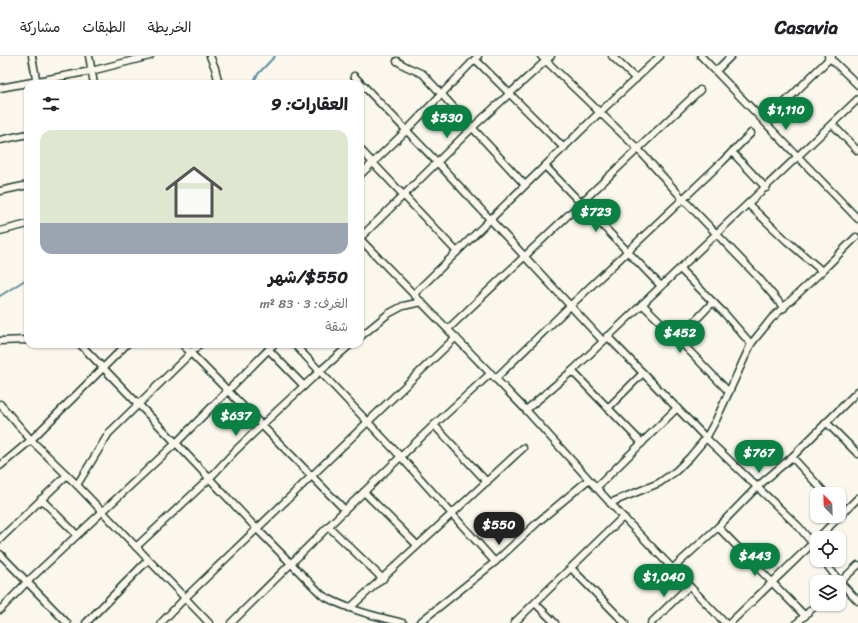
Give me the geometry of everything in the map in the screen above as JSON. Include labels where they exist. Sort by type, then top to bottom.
[{"type":"street","points":[[32,56],[36,80]]},
{"type":"street","points":[[89,56],[93,80]]},
{"type":"street","points":[[49,80],[150,56]]},
{"type":"street","points":[[210,56],[218,80]]},
{"type":"street","points":[[541,56],[638,149],[784,308]]},
{"type":"street","points":[[364,234],[473,127],[551,56]]},
{"type":"street","points":[[612,56],[636,79]]},
{"type":"street","points":[[414,294],[600,112],[660,56]]},
{"type":"street","points":[[701,56],[858,219]]},
{"type":"street","points":[[716,71],[731,56]]},
{"type":"street","points":[[364,172],[407,130],[476,57],[509,94],[564,148]]},
{"type":"street","points":[[765,122],[830,57],[858,86]]},
{"type":"street","points":[[397,61],[423,74],[525,185]]},
{"type":"street","points":[[354,76],[358,80]]},
{"type":"street","points":[[0,88],[24,85]]},
{"type":"street","points":[[364,86],[571,305],[605,339],[643,373],[706,438],[799,527],[810,535]]},
{"type":"street","points":[[448,329],[700,90]]},
{"type":"street","points":[[526,410],[572,370],[680,269],[858,99]]},
{"type":"street","points":[[832,124],[858,151]]},
{"type":"street","points":[[496,378],[751,133]]},
{"type":"street","points":[[0,140],[24,135]]},
{"type":"street","points":[[732,152],[766,188]]},
{"type":"street","points":[[364,153],[457,252]]},
{"type":"street","points":[[545,166],[661,286]]},
{"type":"street","points":[[0,191],[24,186]]},
{"type":"street","points":[[748,204],[822,272]]},
{"type":"street","points":[[0,231],[24,225]]},
{"type":"street","points":[[610,503],[659,483],[676,471],[690,457],[706,438],[716,420],[751,344],[771,319],[822,272],[856,237]]},
{"type":"street","points":[[364,242],[496,378],[588,480],[722,622]]},
{"type":"street","points":[[680,269],[713,302],[751,344]]},
{"type":"street","points":[[364,334],[388,314],[403,306],[422,302]]},
{"type":"street","points":[[678,339],[713,302]]},
{"type":"street","points":[[642,304],[729,392]]},
{"type":"street","points":[[161,623],[185,598],[456,337]]},
{"type":"street","points":[[0,341],[24,340]]},
{"type":"street","points":[[84,348],[322,596],[335,603],[403,623]]},
{"type":"street","points":[[0,466],[31,440],[123,348]]},
{"type":"street","points":[[186,348],[345,510]]},
{"type":"street","points":[[77,485],[109,433],[196,348]]},
{"type":"street","points":[[298,348],[368,421],[495,562]]},
{"type":"street","points":[[136,547],[209,479],[262,425],[346,348]]},
{"type":"street","points":[[0,610],[27,582],[176,443],[227,390],[269,350],[304,386]]},
{"type":"street","points":[[572,370],[642,443]]},
{"type":"street","points":[[231,623],[345,510],[491,373]]},
{"type":"street","points":[[608,408],[643,373]]},
{"type":"street","points":[[672,569],[718,527],[757,487],[792,457],[858,391]]},
{"type":"street","points":[[0,404],[31,440],[77,485],[209,623]]},
{"type":"street","points":[[596,488],[677,408]]},
{"type":"street","points":[[826,422],[858,454]]},
{"type":"street","points":[[434,425],[487,482]]},
{"type":"street","points":[[350,608],[523,448]]},
{"type":"street","points":[[792,457],[820,487]]},
{"type":"street","points":[[0,540],[67,475]]},
{"type":"street","points":[[419,623],[495,562],[538,522],[588,480]]},
{"type":"street","points":[[364,492],[417,546]]},
{"type":"street","points":[[846,506],[858,498]]},
{"type":"street","points":[[41,499],[77,535]]},
{"type":"street","points":[[514,623],[623,517]]},
{"type":"street","points":[[824,531],[830,523]]},
{"type":"street","points":[[329,527],[383,579]]},
{"type":"street","points":[[718,527],[804,616]]},
{"type":"street","points":[[730,623],[810,546]]},
{"type":"street","points":[[0,554],[67,623]]},
{"type":"street","points":[[86,623],[148,560]]},
{"type":"street","points":[[846,576],[858,565]]},
{"type":"street","points":[[571,568],[625,623]]},
{"type":"street","points":[[651,623],[689,586]]},
{"type":"street","points":[[846,589],[858,601]]},
{"type":"street","points":[[535,603],[555,623]]},
{"type":"street","points":[[797,623],[810,610]]},
{"type":"waterway","points":[[254,80],[275,56]]},
{"type":"waterway","points":[[0,296],[24,281]]}]
